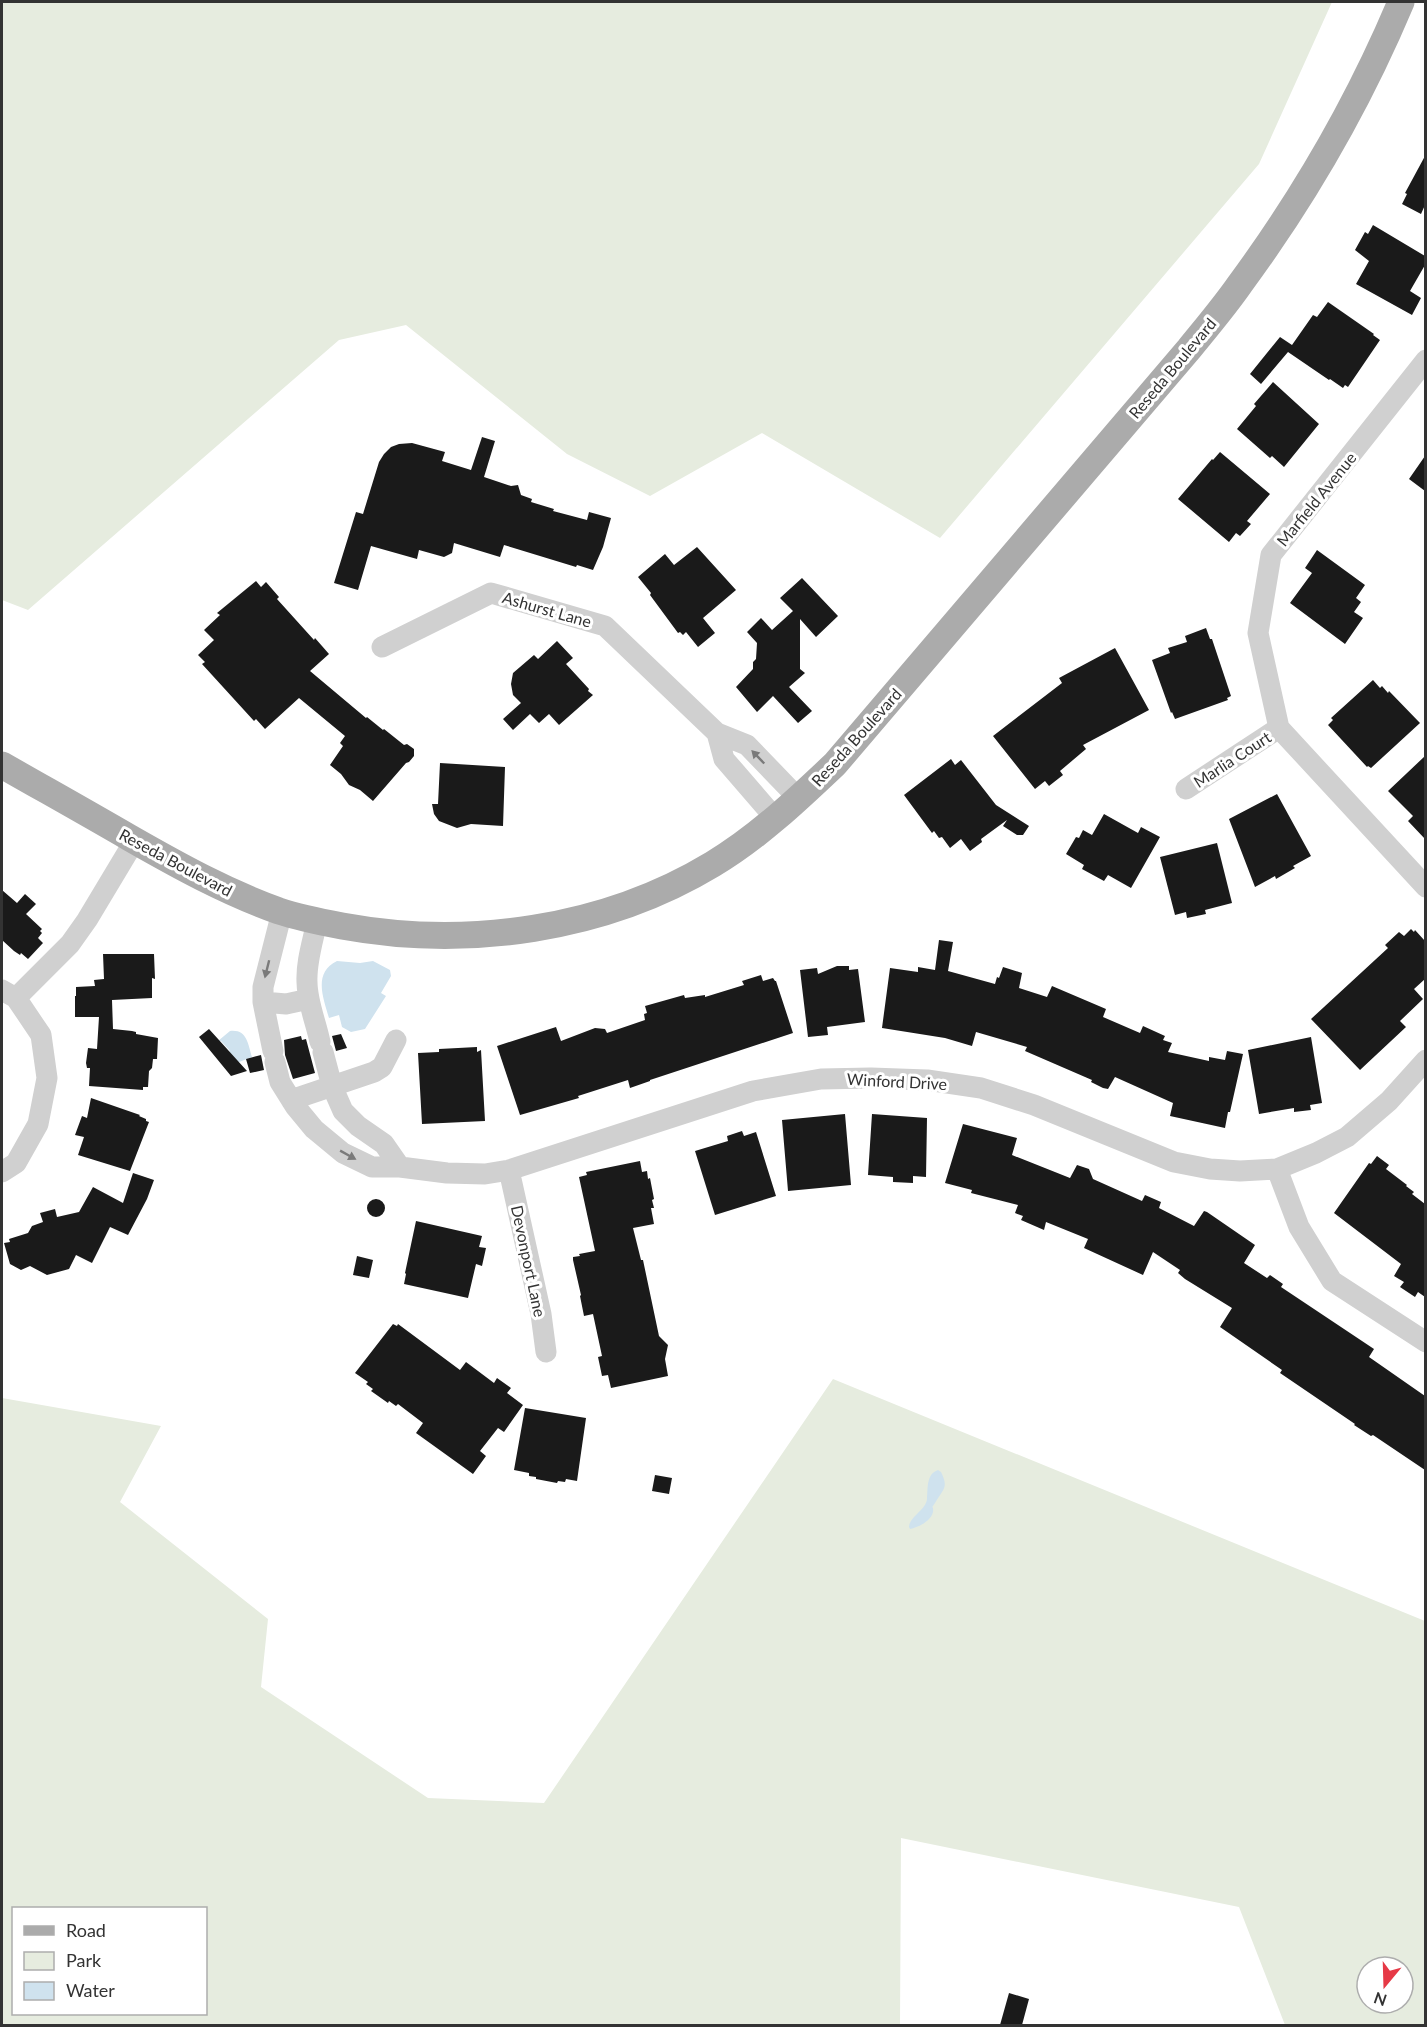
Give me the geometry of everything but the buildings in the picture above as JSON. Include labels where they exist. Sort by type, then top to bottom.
[{"type":"main road","name":"Reseda Boulevard","points":[[2,765],[201,879],[282,912],[368,931],[417,936],[506,932],[549,926],[624,904],[681,881],[713,864],[744,843],[799,799],[835,764],[1189,349],[1239,286],[1284,222],[1327,152],[1401,2]]},
{"type":"street","name":"Marfield Avenue","points":[[1279,728],[1258,633],[1271,555],[1424,367]]},
{"type":"street","name":"Ashurst Lane","points":[[382,647],[492,593],[605,626],[717,733],[747,745],[799,799]]},
{"type":"street","name":"Marlia Court","points":[[1186,789],[1279,728]]},
{"type":"street","points":[[1279,728],[1425,887]]},
{"type":"street","name":"Ashurst Lane","points":[[717,733],[724,759],[775,818]]},
{"type":"street","points":[[2,1172],[16,1163],[38,1124],[47,1078],[41,1035],[9,994],[70,945],[135,840]]},
{"type":"street","name":"Winford Drive","points":[[282,912],[263,987],[263,1002],[280,1082],[314,1129],[343,1153],[372,1167],[485,1174],[509,1170],[753,1091],[821,1079],[871,1078],[927,1080],[981,1088],[1034,1105],[1174,1162],[1210,1169],[1240,1171],[1276,1169],[1316,1154],[1347,1137],[1389,1101],[1425,1060]]},
{"type":"street","points":[[317,921],[307,968],[309,999],[332,1086],[343,1111],[358,1126],[384,1144],[400,1167]]},
{"type":"street","points":[[263,1002],[286,1004],[309,999]]},
{"type":"street","points":[[291,1100],[374,1072],[382,1067],[396,1040]]},
{"type":"street","points":[[314,1129],[343,1111]]},
{"type":"street","points":[[1276,1169],[1299,1227],[1332,1281],[1425,1342]]},
{"type":"street","name":"Devonport Lane","points":[[509,1170],[541,1314],[546,1352]]},
{"type":"green space","points":[[2,2],[1332,2],[1259,164],[940,538],[762,433],[650,496],[567,454],[406,325],[339,340],[28,610],[2,600]]},
{"type":"green space","points":[[833,1379],[1425,1621],[1425,2025],[1285,2025],[1239,1907],[901,1838],[900,2025],[2,2025],[2,1398],[161,1426],[120,1502],[268,1619],[261,1687],[428,1798],[544,1803]]},
{"type":"water","points":[[337,961],[360,963],[373,961],[390,970],[391,976],[381,993],[386,996],[365,1029],[351,1032],[342,1027],[339,1015],[329,1018],[322,979],[330,966]]},
{"type":"water","points":[[230,1031],[240,1032],[243,1035],[252,1057],[234,1064],[226,1055],[230,1051],[221,1041],[218,1041]]},
{"type":"water","points":[[938,1470],[941,1472],[945,1485],[932,1507],[932,1515],[924,1523],[910,1529],[910,1523],[926,1503],[931,1475]]}]
